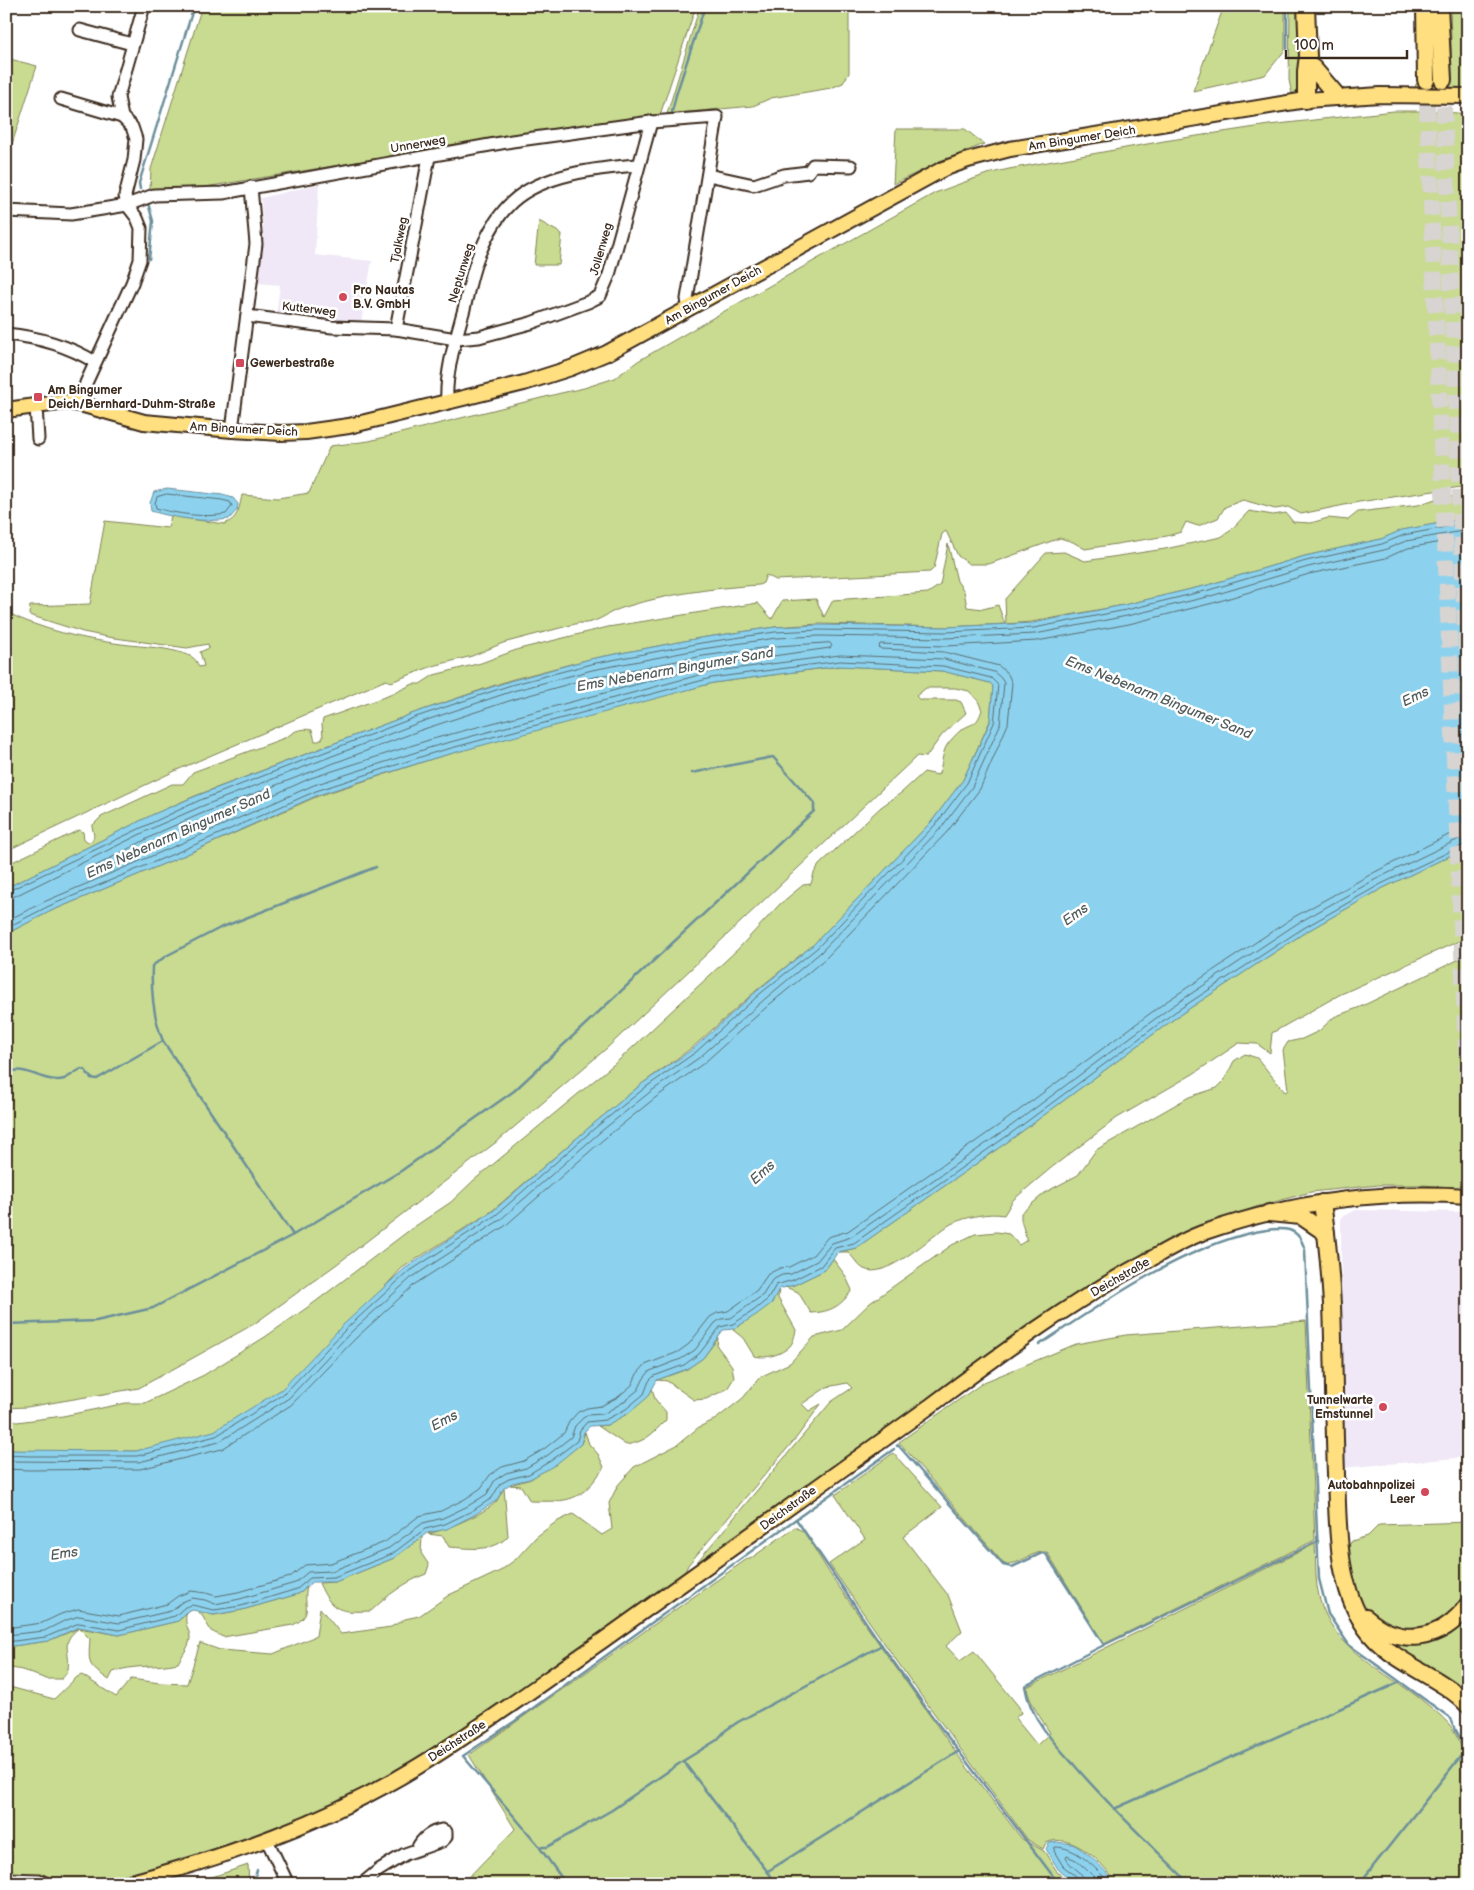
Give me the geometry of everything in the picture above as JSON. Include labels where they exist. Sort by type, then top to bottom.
[{"type":"highway","points":[[1306,6],[1310,62],[1306,71],[1309,100]]},
{"type":"highway","points":[[1425,6],[1434,80],[1440,6]]},
{"type":"highway","points":[[1310,62],[1338,97]]},
{"type":"highway","points":[[1322,1203],[1332,1304],[1333,1403],[1338,1513],[1344,1578],[1352,1603],[1366,1629],[1388,1650],[1441,1682],[1468,1705]]},
{"type":"highway","points":[[1269,1213],[1301,1216],[1326,1233]]},
{"type":"highway","points":[[1352,1603],[1370,1622],[1386,1632],[1403,1637],[1419,1637],[1435,1633],[1453,1621],[1468,1605]]},
{"type":"main road","name":"Am Bingumer Deich","points":[[6,410],[66,402],[80,404],[144,422],[232,430],[281,433],[328,430],[350,426],[524,383],[578,366],[607,353],[689,309],[891,196],[943,169],[968,160],[1010,149],[1309,100],[1338,97],[1410,95],[1468,96]]},
{"type":"main road","name":"Deichstraße","points":[[124,1884],[184,1868],[267,1840],[354,1801],[414,1769],[464,1737],[689,1580],[1018,1342],[1120,1275],[1198,1234],[1269,1213],[1322,1203],[1403,1195],[1468,1196]]},
{"type":"street","points":[[122,117],[118,97],[144,6]]},
{"type":"street","points":[[80,30],[132,44]]},
{"type":"street","points":[[61,99],[122,117],[132,127],[136,139],[134,160],[125,196],[127,205],[137,218],[141,228],[140,260],[129,290],[86,383],[80,404]]},
{"type":"street","name":"Unnerweg","points":[[6,211],[71,214],[127,205],[154,195],[206,195],[512,141],[651,122],[717,117],[708,175]]},
{"type":"street","name":"Jollenweg","points":[[456,338],[479,337],[532,323],[600,296],[609,276],[651,122]]},
{"type":"street","name":"Tjalkweg","points":[[396,329],[429,157]]},
{"type":"street","points":[[689,309],[687,299],[708,175],[754,185],[784,175],[808,172],[813,165],[851,166]]},
{"type":"street","name":"Neptunweg","points":[[447,402],[446,391],[456,338],[480,251],[491,228],[501,214],[512,201],[531,189],[554,180],[604,168],[638,166]]},
{"type":"street","points":[[232,430],[256,244],[251,187]]},
{"type":"street","name":"Kutterweg","points":[[247,316],[332,327],[396,329],[456,338]]},
{"type":"street","points":[[6,334],[54,342],[74,350],[95,362]]},
{"type":"street","points":[[36,406],[38,439]]},
{"type":"street","points":[[267,1840],[288,1884]]},
{"type":"street","points":[[362,1884],[395,1859],[417,1849]]},
{"type":"street","points":[[6,1879],[39,1880],[48,1884]]},
{"type":"shaded area","points":[[319,184],[315,255],[372,261],[361,323],[276,316],[280,285],[257,283],[263,228],[261,198]]},
{"type":"shaded area","points":[[1356,1210],[1465,1212],[1468,1298],[1468,1457],[1342,1468],[1341,1217]]},
{"type":"green space","points":[[202,6],[696,6],[660,115],[529,134],[199,188],[150,190],[151,169]]},
{"type":"green space","points":[[700,6],[849,6],[849,73],[843,83],[831,88],[771,98],[753,106],[667,114]]},
{"type":"green space","points":[[1224,6],[1285,6],[1285,50],[1265,75],[1193,91]]},
{"type":"green space","points":[[1290,6],[1302,6],[1299,89],[1292,94],[1289,80]]},
{"type":"green space","points":[[1450,6],[1468,6],[1468,87],[1457,90],[1415,89],[1416,84],[1448,82],[1452,77]]},
{"type":"green space","points":[[6,58],[37,66],[12,144],[6,175]]},
{"type":"green space","points":[[1394,111],[1435,111],[1468,114],[1468,486],[1359,502],[1301,514],[1288,507],[1275,509],[1243,500],[1225,507],[1218,518],[1198,526],[1186,522],[1181,532],[1167,536],[1085,549],[1073,542],[1060,538],[989,564],[969,564],[958,556],[946,531],[942,534],[934,568],[930,572],[776,580],[766,575],[763,583],[759,585],[690,592],[639,603],[616,610],[591,622],[579,623],[503,643],[472,656],[433,666],[391,682],[386,680],[177,770],[6,851],[6,612],[48,629],[77,636],[182,653],[196,660],[199,667],[204,666],[200,652],[209,648],[208,644],[187,648],[108,637],[83,632],[29,615],[30,606],[90,604],[105,521],[168,528],[171,516],[224,524],[235,516],[239,509],[242,495],[278,498],[309,493],[330,446],[369,441],[584,388],[615,378],[638,361],[935,193],[987,174],[1164,141],[1269,125]]},
{"type":"green space","points":[[896,129],[965,129],[984,144],[893,184]]},
{"type":"green space","points":[[539,221],[562,234],[559,265],[534,265]]},
{"type":"green space","points":[[1468,495],[1468,518],[1403,530],[1381,539],[1305,556],[1208,585],[1124,605],[1032,622],[1006,624],[1005,599],[1046,553],[1064,552],[1085,561],[1165,549],[1221,537],[1230,531],[1249,511],[1273,515],[1286,513],[1293,522],[1311,523],[1328,518],[1348,520],[1358,512],[1418,505],[1438,498]]},
{"type":"green space","points":[[948,544],[957,581],[964,591],[967,607],[983,609],[998,605],[1005,624],[946,627],[819,624],[775,627],[700,638],[590,659],[510,680],[414,713],[195,796],[154,814],[6,888],[6,865],[79,830],[83,832],[84,839],[88,842],[92,841],[94,836],[92,826],[101,817],[172,784],[183,784],[193,772],[287,737],[299,730],[312,730],[315,741],[319,741],[323,738],[323,719],[390,695],[413,684],[420,684],[434,675],[481,663],[519,649],[608,627],[758,603],[772,619],[782,601],[816,599],[824,617],[833,600],[928,593],[940,585]]},
{"type":"green space","points":[[840,666],[943,671],[990,683],[993,686],[990,721],[963,780],[932,821],[813,945],[758,989],[693,1047],[643,1083],[592,1125],[492,1211],[402,1268],[263,1425],[136,1451],[6,1450],[6,1416],[17,1422],[63,1416],[126,1403],[145,1403],[204,1375],[265,1337],[315,1302],[411,1229],[451,1202],[473,1181],[619,1060],[738,949],[780,904],[803,885],[811,884],[814,873],[819,865],[881,807],[901,793],[924,772],[938,775],[947,745],[961,730],[976,722],[982,710],[978,701],[969,691],[955,688],[926,688],[916,696],[920,700],[956,700],[961,702],[966,713],[942,735],[926,757],[917,756],[607,1048],[499,1140],[337,1264],[254,1324],[139,1388],[27,1407],[6,1408],[6,934],[51,911],[185,855],[318,796],[435,758],[713,683]]},
{"type":"green space","points":[[1468,847],[1468,937],[1339,995],[1272,1033],[1270,1053],[1257,1044],[1239,1043],[1193,1074],[1117,1118],[1051,1168],[1013,1200],[1004,1215],[984,1215],[957,1221],[896,1263],[873,1271],[862,1268],[848,1252],[839,1252],[856,1248],[1013,1138],[1178,1016],[1304,933],[1383,888]]},
{"type":"green space","points":[[1468,955],[1468,1188],[1379,1185],[1311,1192],[1256,1207],[1202,1226],[1119,1267],[1037,1322],[701,1566],[697,1562],[831,1402],[852,1388],[847,1383],[827,1387],[802,1404],[809,1411],[821,1404],[797,1437],[688,1565],[682,1578],[492,1714],[356,1796],[240,1844],[95,1884],[54,1884],[53,1882],[6,1876],[6,1686],[54,1699],[77,1677],[82,1675],[116,1697],[131,1679],[187,1684],[200,1643],[220,1650],[273,1654],[316,1636],[320,1608],[341,1634],[391,1627],[405,1619],[419,1616],[449,1595],[500,1571],[516,1559],[536,1537],[556,1522],[573,1514],[602,1535],[612,1529],[609,1503],[618,1485],[634,1467],[677,1445],[699,1427],[716,1419],[743,1398],[760,1377],[790,1363],[814,1337],[842,1330],[870,1303],[952,1245],[975,1234],[997,1232],[1009,1234],[1019,1245],[1027,1240],[1021,1220],[1021,1213],[1046,1192],[1078,1175],[1096,1150],[1189,1097],[1217,1088],[1224,1081],[1234,1061],[1245,1054],[1257,1058],[1285,1092],[1288,1090],[1283,1050],[1288,1042],[1302,1039],[1319,1031],[1334,1017],[1360,1007]]},
{"type":"green space","points":[[833,1259],[845,1275],[852,1290],[844,1300],[830,1310],[811,1313],[798,1292],[785,1287],[794,1285],[825,1270]]},
{"type":"green space","points":[[779,1290],[778,1298],[796,1330],[793,1341],[790,1346],[778,1354],[768,1357],[754,1356],[743,1338],[733,1330],[771,1303]]},
{"type":"green space","points":[[1306,1321],[1315,1540],[1104,1644],[1047,1552],[1036,1553],[1015,1563],[1004,1564],[899,1442],[984,1382],[1076,1344],[1126,1335]]},
{"type":"green space","points":[[718,1338],[717,1346],[732,1366],[734,1378],[727,1389],[706,1399],[694,1400],[667,1381],[657,1380],[687,1369],[703,1358]]},
{"type":"green space","points":[[652,1388],[655,1399],[666,1412],[666,1420],[648,1437],[639,1442],[626,1445],[598,1426],[607,1425],[648,1397]]},
{"type":"green space","points":[[585,1432],[589,1444],[598,1454],[604,1467],[596,1479],[581,1493],[565,1500],[530,1501],[521,1486],[510,1485],[531,1479],[581,1444]]},
{"type":"green space","points":[[893,1453],[942,1507],[903,1537],[948,1595],[962,1631],[946,1646],[960,1661],[974,1651],[1019,1707],[1021,1713],[1015,1718],[1037,1745],[1050,1733],[1032,1704],[1027,1687],[1315,1544],[1317,1586],[1322,1606],[1331,1624],[1342,1639],[1355,1652],[1433,1709],[1448,1723],[1456,1734],[1462,1748],[1468,1785],[1468,1884],[1194,1884],[1187,1876],[1183,1880],[1186,1884],[1116,1884],[1096,1859],[1076,1845],[1056,1840],[1046,1843],[1043,1849],[1028,1840],[922,1697],[829,1564],[865,1539],[835,1495]]},
{"type":"green space","points":[[504,1488],[508,1536],[496,1545],[480,1548],[449,1547],[443,1536],[428,1534],[482,1512],[496,1502]]},
{"type":"green space","points":[[1468,1522],[1468,1596],[1446,1623],[1406,1633],[1372,1618],[1362,1604],[1353,1581],[1347,1549],[1352,1541],[1368,1536],[1379,1525]]},
{"type":"green space","points":[[795,1527],[804,1532],[832,1577],[957,1754],[1022,1839],[1044,1851],[1058,1873],[1071,1884],[462,1884],[515,1829],[469,1755]]},
{"type":"green space","points":[[422,1537],[421,1553],[429,1565],[426,1574],[397,1590],[371,1611],[339,1609],[328,1600],[319,1583],[335,1582],[394,1558]]},
{"type":"green space","points":[[307,1587],[306,1613],[300,1621],[293,1625],[223,1637],[211,1631],[198,1611],[214,1615],[242,1610],[298,1594]]},
{"type":"green space","points":[[190,1611],[186,1615],[186,1624],[190,1639],[178,1663],[121,1670],[113,1672],[109,1680],[93,1668],[89,1655],[90,1639],[79,1628],[119,1635],[178,1621]]},
{"type":"green space","points":[[1468,1612],[1468,1701],[1416,1664],[1372,1628],[1403,1641]]},
{"type":"green space","points":[[79,1628],[69,1638],[67,1647],[68,1670],[62,1679],[46,1679],[22,1670],[6,1667],[6,1647],[48,1641]]},
{"type":"green space","points":[[248,1865],[249,1884],[188,1884],[197,1882]]},
{"type":"water","points":[[167,489],[223,495],[233,498],[238,504],[237,510],[229,519],[219,520],[180,518],[151,511],[150,503],[154,492]]},
{"type":"water","points":[[1468,518],[1468,847],[1383,888],[1304,933],[1178,1016],[1013,1138],[856,1248],[838,1252],[825,1270],[794,1285],[779,1289],[772,1303],[756,1315],[734,1329],[723,1330],[703,1358],[687,1369],[657,1380],[648,1397],[629,1413],[607,1425],[590,1426],[584,1432],[581,1444],[555,1465],[530,1479],[512,1483],[504,1488],[496,1501],[474,1515],[447,1529],[427,1533],[394,1558],[335,1582],[312,1582],[298,1594],[242,1610],[213,1615],[193,1610],[187,1612],[178,1621],[119,1635],[79,1627],[48,1641],[6,1647],[6,1450],[136,1451],[214,1431],[282,1389],[343,1325],[404,1269],[493,1211],[643,1083],[693,1049],[758,990],[813,945],[932,821],[963,780],[990,722],[993,686],[990,683],[942,671],[839,666],[713,683],[435,758],[318,795],[185,855],[51,911],[6,934],[6,888],[154,814],[196,796],[414,713],[510,681],[590,659],[700,638],[775,627],[819,625],[946,627],[1033,623],[1124,605],[1208,585],[1305,556],[1381,539],[1402,530]]},
{"type":"water","points":[[1049,1843],[1072,1844],[1083,1850],[1096,1861],[1113,1884],[1075,1884],[1058,1869],[1046,1849]]},
{"type":"waterway","points":[[140,189],[139,183],[194,6]]},
{"type":"waterway","points":[[672,112],[705,6]]},
{"type":"waterway","points":[[1287,6],[1287,49]]},
{"type":"waterway","points":[[148,203],[153,221],[149,259]]},
{"type":"waterway","points":[[376,867],[220,928],[166,956],[152,966],[154,1004],[157,1023],[163,1041],[293,1235],[401,1171],[514,1091],[814,811],[814,803],[773,757],[692,773]]},
{"type":"waterway","points":[[6,1074],[20,1071],[57,1080],[64,1079],[81,1069],[85,1070],[91,1078],[97,1079],[163,1041]]},
{"type":"waterway","points":[[1039,1345],[1116,1295],[1199,1250],[1227,1240],[1268,1230],[1285,1229],[1298,1235],[1305,1250],[1319,1579],[1328,1614],[1349,1645],[1449,1717],[1465,1747],[1468,1788]]},
{"type":"waterway","points":[[6,1324],[96,1321],[153,1308],[293,1235]]},
{"type":"waterway","points":[[897,1446],[1003,1565],[1012,1567],[1042,1553],[1046,1554],[1104,1645]]},
{"type":"waterway","points":[[796,1519],[894,1449]]},
{"type":"waterway","points":[[777,1884],[683,1761],[612,1810],[547,1847],[540,1847],[463,1756],[515,1721],[796,1519],[929,1712],[1059,1884]]},
{"type":"waterway","points":[[1190,1884],[1103,1797],[1051,1739],[1032,1709],[1025,1686],[1104,1645],[1318,1541]]},
{"type":"waterway","points":[[683,1761],[717,1740],[726,1730],[738,1722],[882,1645]]},
{"type":"waterway","points":[[1114,1809],[1400,1682]]},
{"type":"waterway","points":[[768,1871],[959,1751]]},
{"type":"waterway","points":[[1359,1884],[1464,1752]]},
{"type":"waterway","points":[[540,1848],[566,1884]]},
{"type":"waterway","points":[[253,1884],[257,1870]]},
{"type":"tunnel","points":[[1426,80],[1468,1098]]},
{"type":"tunnel","points":[[1443,82],[1468,701]]},
{"type":"place","name":"Pro Nautas B.V. GmbH","points":[[343,297]]},
{"type":"place","name":"Gewerbestraße","points":[[240,363]]},
{"type":"place","name":"Am Bingumer Deich/Bernhard-Duhm-Straße","points":[[38,397]]},
{"type":"place","name":"Tunnelwarte Emstunnel","points":[[1383,1407]]},
{"type":"place","name":"Autobahnpolizei Leer","points":[[1425,1492]]},
{"type":"water label","name":"Ems Nebenarm Bingumer Sand","points":[[675,669]]},
{"type":"water label","name":"Ems","points":[[1415,696]]},
{"type":"water label","name":"Ems Nebenarm Bingumer Sand","points":[[1159,697]]},
{"type":"water label","name":"Ems Nebenarm Bingumer Sand","points":[[178,833]]},
{"type":"water label","name":"Ems","points":[[1075,914]]},
{"type":"water label","name":"Ems","points":[[762,1172]]},
{"type":"water label","name":"Ems","points":[[444,1420]]},
{"type":"water label","name":"Ems","points":[[64,1553]]}]
